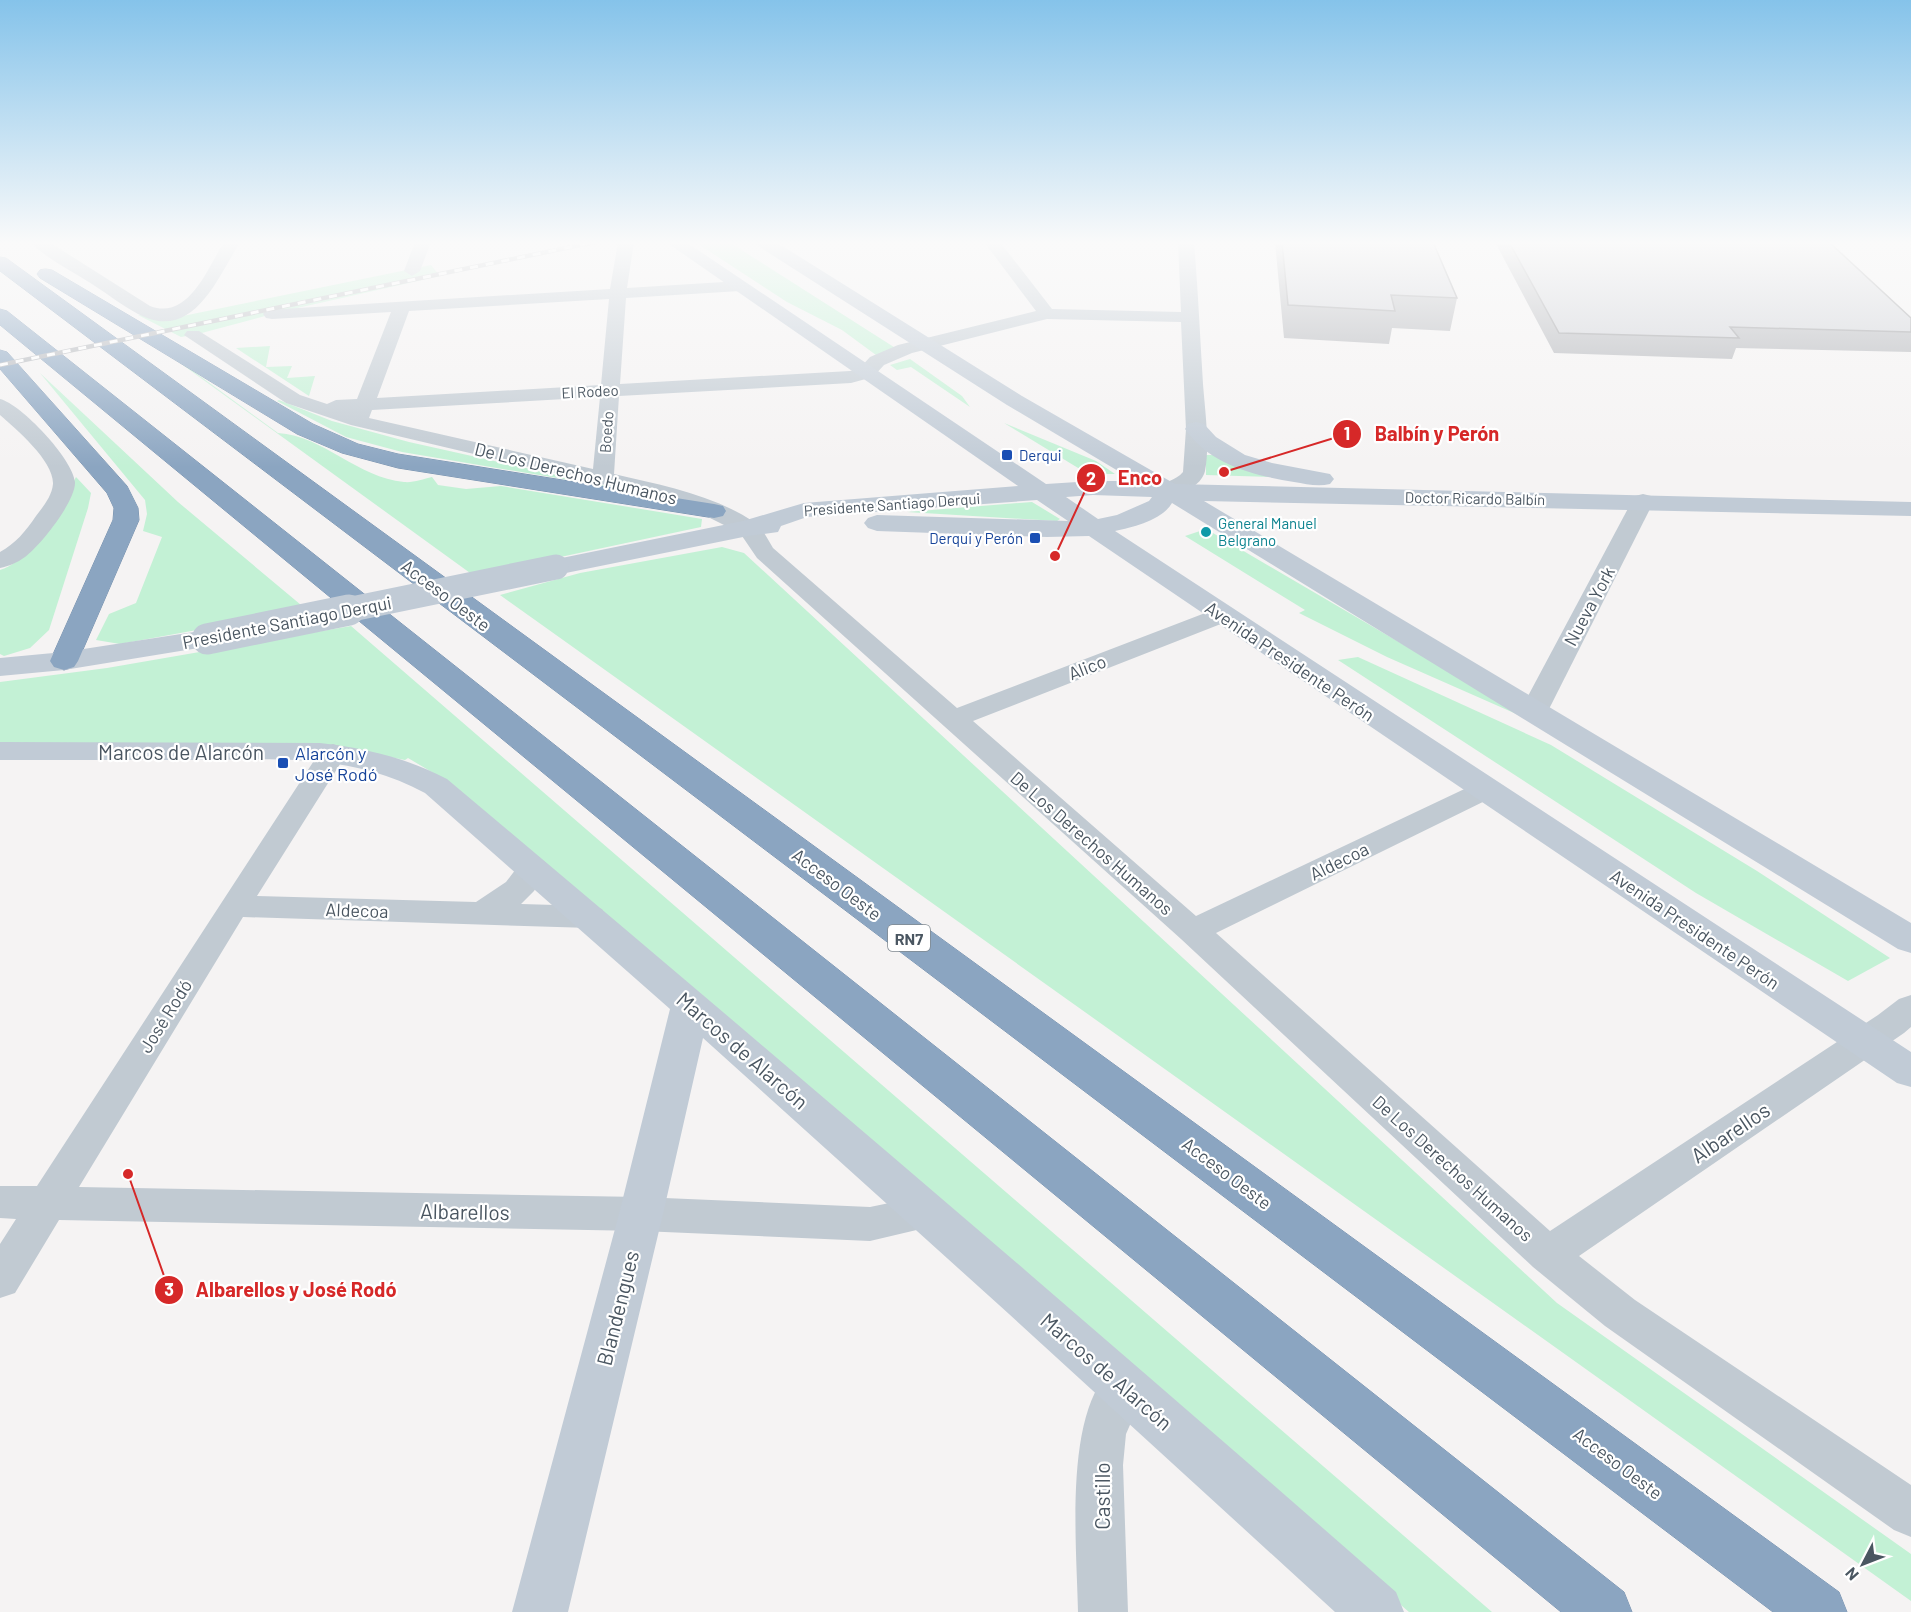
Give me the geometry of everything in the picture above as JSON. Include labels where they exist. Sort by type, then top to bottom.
[{"type":"highway","points":[[3,317],[1604,1612]]},
{"type":"highway","name":"Acceso Oeste","points":[[74,317],[1819,1612]]},
{"type":"highway","points":[[119,317],[330,442],[424,466],[714,511]]},
{"type":"highway","points":[[0,356],[118,491],[126,508],[126,520],[116,545],[64,661]]},
{"type":"main road","name":"Avenida Presidente Perón","points":[[785,317],[1222,615],[1911,1072]]},
{"type":"main road","points":[[882,317],[1119,463],[1168,490],[1911,940]]},
{"type":"main road","points":[[1196,429],[1203,439],[1215,448],[1258,467],[1339,481]]},
{"type":"main road","points":[[1168,490],[1229,480],[1339,481],[1468,486],[1595,500]]},
{"type":"main road","name":"Doctor Ricardo Balbín","points":[[1039,492],[1093,488],[1219,494],[1643,501],[1911,509]]},
{"type":"main road","name":"Presidente Santiago Derqui","points":[[748,528],[840,522],[1047,529],[1093,528],[1125,521],[1158,506],[1168,490]]},
{"type":"main road","name":"Presidente Santiago Derqui","points":[[0,667],[64,661],[207,639],[748,528],[804,510],[1039,492]]},
{"type":"main road","name":"Marcos de Alarcón","points":[[0,751],[301,751],[333,753],[382,761],[411,771],[436,786],[691,1004],[928,1212],[1376,1612]]},
{"type":"main road","name":"Blandengues","points":[[540,1612],[641,1214],[691,1004]]},
{"type":"street","points":[[362,413],[398,317]]},
{"type":"street","name":"Boedo","points":[[603,478],[616,317]]},
{"type":"street","points":[[866,373],[877,361],[886,356],[923,344],[1034,317]]},
{"type":"street","points":[[1168,490],[1187,482],[1194,473],[1196,429],[1190,317]]},
{"type":"street","name":"De Los Derechos Humanos","points":[[193,335],[293,399],[313,408],[362,413],[663,492],[714,511],[748,528],[765,553],[951,720],[1193,931],[1548,1255],[1620,1313],[1911,1514]]},
{"type":"street","name":"El Rodeo","points":[[362,413],[609,390],[851,376],[866,373]]},
{"type":"street","points":[[0,405],[21,422],[57,465],[64,480],[62,491],[37,532],[24,547],[0,561]]},
{"type":"street","points":[[0,425],[21,422]]},
{"type":"street","name":"Nueva York","points":[[1534,711],[1643,501]]},
{"type":"street","name":"Alico","points":[[951,720],[1222,615]]},
{"type":"street","name":"José Rodó","points":[[0,1280],[234,906],[333,753]]},
{"type":"street","name":"Aldecoa","points":[[1193,931],[1485,790]]},
{"type":"street","points":[[480,914],[514,895],[526,882],[533,868]]},
{"type":"street","name":"Aldecoa","points":[[234,906],[590,917]]},
{"type":"street","name":"Albarellos","points":[[1548,1255],[1865,1042],[1911,1008]]},
{"type":"street","name":"Albarellos","points":[[0,1202],[641,1214],[870,1224],[928,1212]]},
{"type":"street","name":"Castillo","points":[[1103,1612],[1100,1466],[1102,1444],[1103,1434],[1113,1407],[1125,1386]]},
{"type":"green space","points":[[142,317],[261,317],[181,337]]},
{"type":"green space","points":[[817,317],[847,317],[897,349],[876,355],[842,330]]},
{"type":"green space","points":[[151,342],[278,433],[311,441],[356,466],[387,479],[407,482],[432,477],[438,485],[466,489],[501,486],[702,519],[701,527],[551,559],[477,578]]},
{"type":"green space","points":[[270,346],[266,367],[292,366],[287,378],[315,376],[309,396],[236,348]]},
{"type":"green space","points":[[910,359],[962,396],[970,407],[911,367],[897,370],[890,365]]},
{"type":"green space","points":[[40,373],[178,502],[307,610],[120,644],[96,640],[109,614],[136,603],[162,537],[143,531],[147,514],[145,500]]},
{"type":"green space","points":[[277,401],[332,421],[409,442],[616,488],[402,452],[346,437]]},
{"type":"green space","points":[[1004,423],[1096,461],[1115,474],[1088,474]]},
{"type":"green space","points":[[1206,455],[1215,455],[1276,477],[1206,475]]},
{"type":"green space","points":[[76,477],[91,493],[49,630],[30,648],[4,656],[0,654],[0,570],[12,564],[35,544]]},
{"type":"green space","points":[[1032,502],[1060,519],[1057,521],[907,512]]},
{"type":"green space","points":[[1206,529],[1539,724],[1387,657],[1299,613],[1305,610],[1185,536]]},
{"type":"green space","points":[[722,547],[744,553],[1557,1303],[1911,1554],[1911,1601],[500,595],[580,573]]},
{"type":"green space","points":[[351,626],[1492,1612],[1409,1612],[452,784],[408,758],[405,760],[333,746],[0,744],[0,682],[107,668]]},
{"type":"green space","points":[[1358,657],[1551,745],[1757,871],[1890,958],[1848,981],[1696,893],[1338,660]]},
{"type":"building","points":[[1550,317],[1911,318],[1911,332],[1730,327],[1739,338],[1559,333]]},
{"type":"railway","points":[[0,365],[231,317]]},
{"type":"place","name":"Derqui","points":[[1007,455]]},
{"type":"place","name":"Balbín y Perón","points":[[1224,472]]},
{"type":"place","name":"General Manuel Belgrano","points":[[1206,532]]},
{"type":"place","name":"Derqui y Perón","points":[[1035,538]]},
{"type":"place","name":"Enco","points":[[1055,556]]},
{"type":"place","name":"Alarcón y José Rodó","points":[[283,763]]},
{"type":"place","name":"Albarellos y José Rodó","points":[[128,1174]]}]
